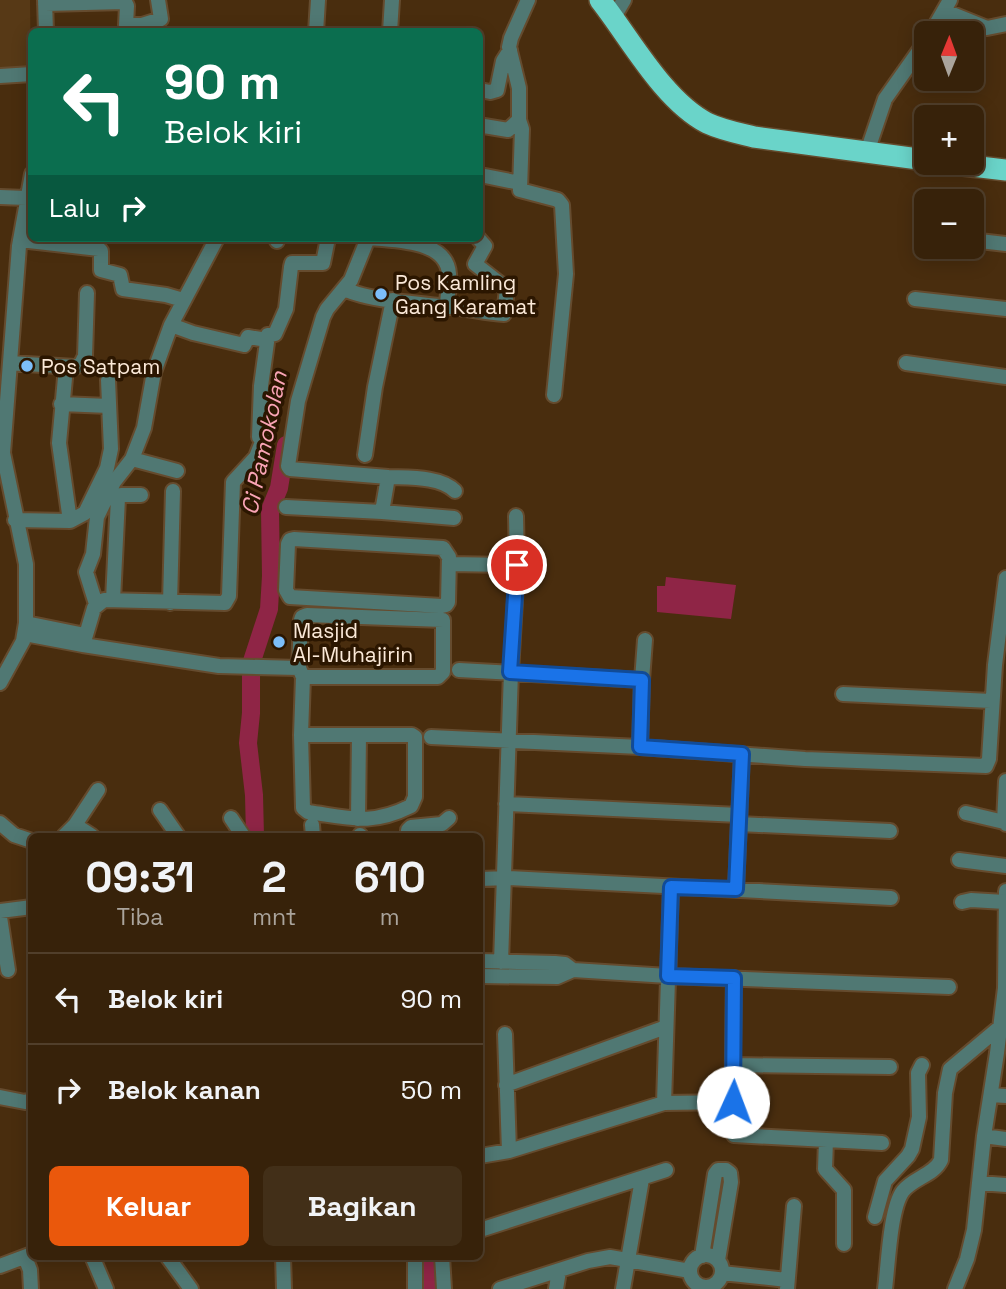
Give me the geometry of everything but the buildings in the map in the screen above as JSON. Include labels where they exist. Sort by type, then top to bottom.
[{"type":"highway","points":[[600,0],[619,9],[664,85],[680,102],[707,122],[754,137],[914,158]]},
{"type":"highway","points":[[984,167],[1006,170]]},
{"type":"street","points":[[46,28],[45,2],[125,2],[127,26],[161,19],[158,0]]},
{"type":"street","points":[[316,28],[318,0]]},
{"type":"street","points":[[390,28],[393,0]]},
{"type":"street","points":[[527,0],[511,38],[510,51],[519,88],[519,120],[522,129],[521,191],[558,200],[562,205],[566,274],[554,395]]},
{"type":"street","points":[[938,21],[947,5],[987,28],[1006,24]]},
{"type":"street","points":[[483,91],[497,90],[503,61],[510,51]]},
{"type":"street","points":[[867,152],[885,99],[914,58]]},
{"type":"street","points":[[0,76],[28,74]]},
{"type":"street","points":[[483,126],[508,130],[519,120]]},
{"type":"street","points":[[483,176],[520,183]]},
{"type":"street","points":[[0,683],[26,628],[27,574],[3,453],[20,240],[28,190]]},
{"type":"street","points":[[0,197],[26,198]]},
{"type":"street","points":[[20,240],[28,241]]},
{"type":"street","points":[[984,241],[1006,244]]},
{"type":"street","points":[[38,242],[99,249],[101,270],[120,275],[122,289],[183,300]]},
{"type":"street","points":[[84,640],[96,604],[86,572],[93,554],[97,517],[114,482],[132,459],[144,428],[154,372],[171,325],[215,242]]},
{"type":"street","points":[[257,457],[261,386],[268,335],[275,334],[286,309],[292,263],[323,263],[327,242]]},
{"type":"street","points":[[368,242],[351,280],[327,309],[299,376],[288,467],[434,481],[447,484],[455,491]]},
{"type":"street","points":[[396,242],[423,246],[440,255],[449,273],[447,307]]},
{"type":"street","points":[[345,289],[354,293],[480,313],[504,314],[507,289],[475,264],[485,246],[482,242]]},
{"type":"street","points":[[10,363],[75,367],[81,364],[85,356],[88,293]]},
{"type":"street","points":[[365,456],[375,387],[393,299]]},
{"type":"street","points":[[915,299],[1006,309]]},
{"type":"street","points":[[171,325],[244,345],[248,337],[267,340]]},
{"type":"street","points":[[906,363],[1006,377]]},
{"type":"street","points":[[65,378],[59,443],[70,521]]},
{"type":"street","points":[[15,520],[70,521],[85,513],[107,468],[111,449],[108,380]]},
{"type":"street","points":[[61,404],[109,406]]},
{"type":"street","points":[[96,604],[104,600],[225,603],[229,596],[233,482],[257,457],[271,419]]},
{"type":"street","points":[[132,459],[177,471]]},
{"type":"street","points":[[382,512],[388,477]]},
{"type":"street","points":[[170,603],[173,491]]},
{"type":"street","points":[[113,600],[118,498],[121,495],[141,495]]},
{"type":"street","points":[[286,507],[454,518]]},
{"type":"street","points":[[501,962],[510,672],[517,565],[516,516]]},
{"type":"street","points":[[294,539],[440,547],[449,557],[449,564],[446,605],[290,597],[286,590],[288,544],[294,539]]},
{"type":"street","points":[[449,564],[517,565]]},
{"type":"street","points":[[431,737],[984,767],[989,762],[991,701],[1006,578]]},
{"type":"street","points":[[26,628],[219,666],[261,666],[301,673],[438,677],[443,672],[443,620],[302,617],[301,673],[301,735],[303,808],[309,812],[358,819],[390,816],[414,803],[416,742],[412,735],[301,735]]},
{"type":"street","points":[[640,747],[645,640]]},
{"type":"street","points":[[1006,643],[1000,693],[1006,697]]},
{"type":"street","points":[[459,670],[642,680]]},
{"type":"street","points":[[843,694],[991,701]]},
{"type":"street","points":[[358,819],[359,735]]},
{"type":"street","points":[[736,889],[742,754]]},
{"type":"street","points":[[966,813],[1005,823],[1006,781]]},
{"type":"street","points":[[67,833],[98,790]]},
{"type":"street","points":[[506,804],[890,831]]},
{"type":"street","points":[[160,810],[176,833]]},
{"type":"street","points":[[231,818],[241,833]]},
{"type":"street","points":[[408,833],[411,827],[442,824],[449,818]]},
{"type":"street","points":[[0,824],[14,835],[28,840]]},
{"type":"street","points":[[75,825],[87,833]]},
{"type":"street","points":[[959,860],[1006,866]]},
{"type":"street","points":[[483,879],[891,898]]},
{"type":"street","points":[[664,1103],[671,887]]},
{"type":"street","points":[[956,1289],[972,1242],[984,1136],[999,1095],[1005,988],[1006,891]]},
{"type":"street","points":[[962,902],[1005,902]]},
{"type":"street","points":[[0,911],[28,908]]},
{"type":"street","points":[[0,917],[8,970]]},
{"type":"street","points":[[483,961],[555,962],[565,964],[573,970]]},
{"type":"street","points":[[483,976],[557,977],[573,970],[949,987]]},
{"type":"street","points":[[734,978],[734,1135],[881,1143]]},
{"type":"street","points":[[506,1085],[666,1027]]},
{"type":"street","points":[[886,1289],[898,1201],[907,1186],[935,1168],[941,1160],[945,1093],[950,1069],[1003,1027]]},
{"type":"street","points":[[505,1034],[509,1151]]},
{"type":"street","points":[[734,1065],[890,1068]]},
{"type":"street","points":[[875,1217],[885,1181],[904,1162],[912,1149],[918,1128],[918,1073],[922,1065]]},
{"type":"street","points":[[0,1097],[28,1101]]},
{"type":"street","points":[[483,1158],[664,1103],[733,1102]]},
{"type":"street","points":[[984,1136],[1006,1139]]},
{"type":"street","points":[[826,1140],[825,1169],[844,1190],[844,1244]]},
{"type":"street","points":[[904,1162],[926,1173]]},
{"type":"street","points":[[483,1229],[666,1170]]},
{"type":"street","points":[[702,1256],[715,1174],[718,1170],[730,1173],[731,1182],[720,1267],[718,1281],[705,1287],[694,1281],[690,1271],[696,1259],[708,1255],[720,1267],[787,1284],[794,1206]]},
{"type":"street","points":[[624,1289],[642,1179]]},
{"type":"street","points":[[979,1182],[1006,1185]]},
{"type":"street","points":[[0,1266],[28,1256]]},
{"type":"street","points":[[500,1289],[598,1258],[628,1259],[690,1271]]},
{"type":"street","points":[[29,1260],[31,1289]]},
{"type":"street","points":[[94,1260],[106,1289]]},
{"type":"street","points":[[170,1260],[191,1289]]},
{"type":"street","points":[[283,1260],[284,1289]]},
{"type":"street","points":[[415,1260],[415,1289]]},
{"type":"street","points":[[442,1260],[444,1289]]},
{"type":"street","points":[[556,1289],[559,1271]]},
{"type":"shaded area","points":[[0,0],[30,0],[28,70],[0,71]]},
{"type":"shaded area","points":[[666,577],[736,585],[731,619],[657,612],[657,586],[665,586]]},
{"type":"waterway","name":"Ci Pamokolan","points":[[255,833],[248,743],[251,673],[252,661],[269,609],[270,510],[279,488],[286,445]]},
{"type":"waterway","name":"Ci Pamokolan","points":[[427,1260],[431,1289]]},
{"type":"place","name":"Pos Kamling Gang Karamat","points":[[381,294]]},
{"type":"place","name":"Pos Satpam","points":[[27,366]]},
{"type":"place","name":"Masjid Al-Muhajirin","points":[[279,642]]},
{"type":"route","points":[[517,565],[510,672],[642,680],[640,747],[742,754],[736,889],[671,887],[668,976],[734,978],[733,1102]]}]
